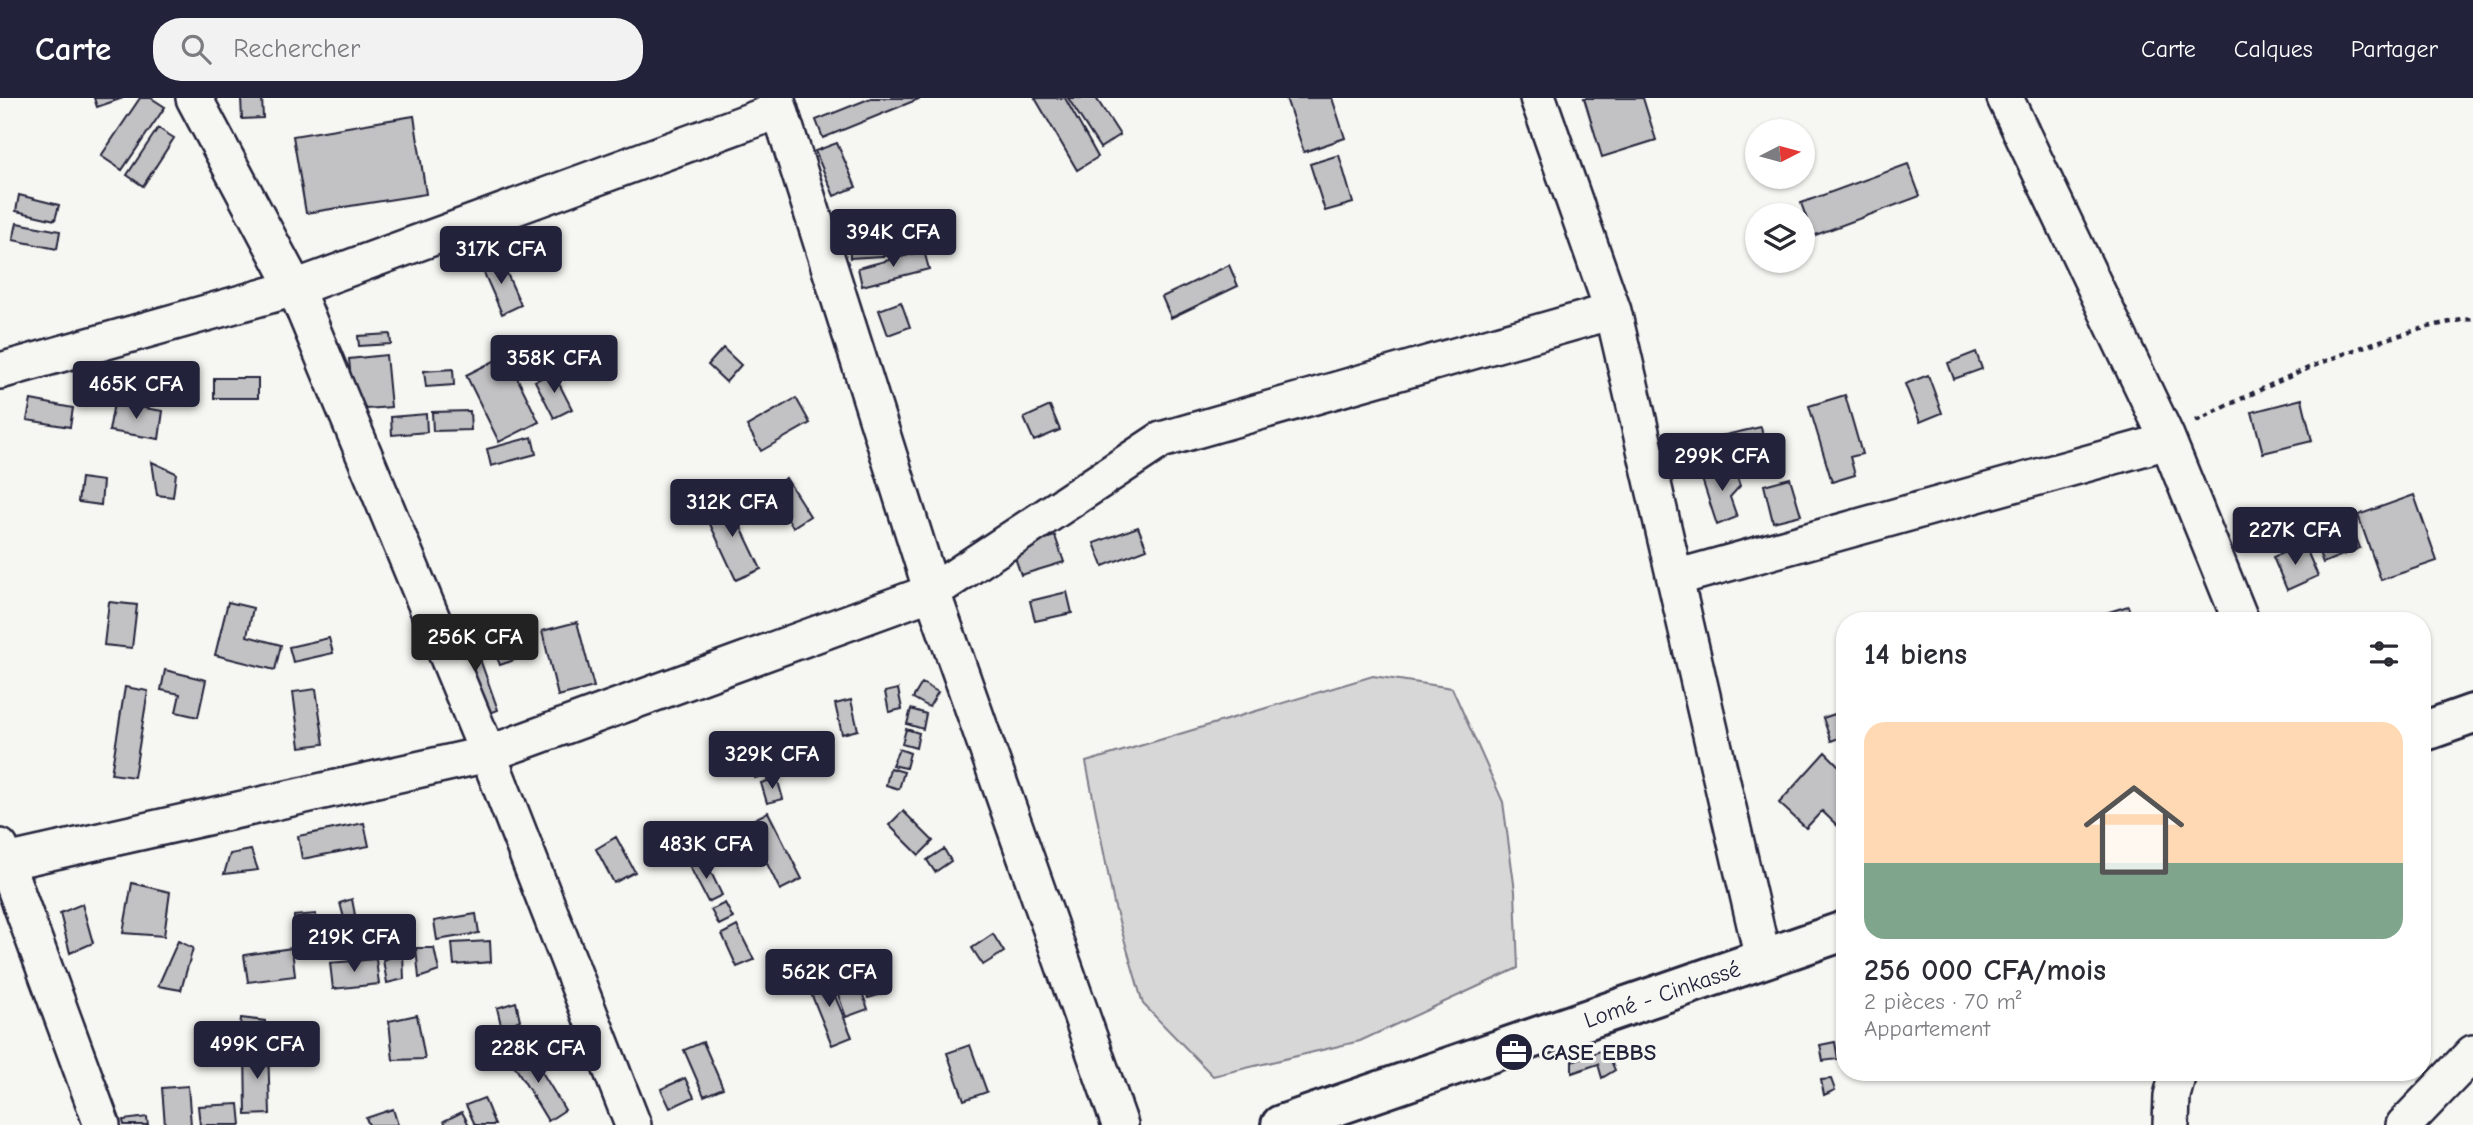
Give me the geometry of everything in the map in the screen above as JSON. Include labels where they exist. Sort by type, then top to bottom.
[{"type":"highway","points":[[2431,729],[2473,714]]},
{"type":"highway","name":"Lomé - Cinkassé","points":[[1281,1125],[1836,934]]},
{"type":"street","points":[[194,98],[295,288],[488,754],[634,1125]]},
{"type":"street","points":[[1538,98],[1613,311],[1763,959]]},
{"type":"street","points":[[2005,98],[2167,439],[2237,612]]},
{"type":"street","points":[[0,370],[295,288],[778,104],[932,592],[1120,1125]]},
{"type":"street","points":[[102,1125],[3,854],[488,754],[932,592],[1161,440],[1613,311]]},
{"type":"street","points":[[1675,578],[2167,439]]},
{"type":"street","points":[[2404,1125],[2473,1053]]},
{"type":"street","points":[[2171,1125],[2172,1096],[2176,1081]]},
{"type":"path","points":[[2167,439],[2316,363],[2450,321],[2473,319]]},
{"type":"shaded area","points":[[1373,676],[1452,688],[1503,802],[1515,891],[1518,968],[1360,1041],[1213,1076],[1143,1004],[1114,904],[1086,762]]},
{"type":"building","points":[[94,98],[123,98],[97,107]]},
{"type":"building","points":[[140,98],[151,98],[165,107],[122,170],[101,156]]},
{"type":"building","points":[[241,98],[262,98],[263,118],[242,119]]},
{"type":"building","points":[[871,98],[921,98],[823,138],[816,120]]},
{"type":"building","points":[[1035,98],[1065,98],[1098,157],[1077,170]]},
{"type":"building","points":[[1068,98],[1096,98],[1120,135],[1100,148]]},
{"type":"building","points":[[1286,98],[1332,98],[1345,138],[1304,152]]},
{"type":"building","points":[[1584,98],[1643,98],[1656,140],[1602,157]]},
{"type":"building","points":[[414,116],[426,194],[306,213],[293,136]]},
{"type":"building","points":[[158,128],[174,138],[143,186],[127,175]]},
{"type":"building","points":[[837,143],[856,187],[834,196],[815,151]]},
{"type":"building","points":[[1339,155],[1353,203],[1325,211],[1310,164]]},
{"type":"building","points":[[1908,164],[1920,196],[1815,235],[1815,203],[1801,203]]},
{"type":"building","points":[[19,195],[59,205],[55,220],[16,211]]},
{"type":"building","points":[[17,223],[60,231],[57,249],[13,240]]},
{"type":"building","points":[[896,230],[898,255],[850,258],[849,233]]},
{"type":"building","points":[[924,251],[929,269],[862,286],[858,268]]},
{"type":"building","points":[[500,258],[521,305],[502,314],[481,266]]},
{"type":"building","points":[[1229,265],[1238,286],[1171,318],[1162,297]]},
{"type":"building","points":[[901,302],[910,327],[888,335],[879,310]]},
{"type":"building","points":[[390,334],[391,344],[359,346],[358,336]]},
{"type":"building","points":[[723,348],[741,365],[726,382],[708,365]]},
{"type":"building","points":[[1976,352],[1982,369],[1954,379],[1948,363]]},
{"type":"building","points":[[386,355],[391,407],[354,410],[349,359]]},
{"type":"building","points":[[506,355],[539,422],[499,442],[466,375]]},
{"type":"building","points":[[453,369],[454,385],[426,387],[424,371]]},
{"type":"building","points":[[553,372],[572,409],[554,418],[535,381]]},
{"type":"building","points":[[1928,375],[1942,413],[1920,422],[1905,384]]},
{"type":"building","points":[[214,378],[258,378],[258,398],[214,398]]},
{"type":"building","points":[[1845,395],[1862,454],[1850,457],[1855,475],[1832,482],[1809,406]]},
{"type":"building","points":[[796,398],[810,423],[761,451],[747,426]]},
{"type":"building","points":[[2302,399],[2312,441],[2263,453],[2252,412]]},
{"type":"building","points":[[31,400],[73,408],[70,427],[27,420]]},
{"type":"building","points":[[114,403],[163,411],[159,439],[109,431]]},
{"type":"building","points":[[1050,406],[1060,430],[1034,441],[1024,418]]},
{"type":"building","points":[[470,411],[471,430],[433,431],[432,412]]},
{"type":"building","points":[[426,414],[427,432],[392,435],[391,417]]},
{"type":"building","points":[[1761,427],[1768,462],[1749,467],[1746,454],[1716,460],[1712,438]]},
{"type":"building","points":[[532,437],[536,454],[491,466],[487,449]]},
{"type":"building","points":[[152,462],[176,473],[173,497],[157,495]]},
{"type":"building","points":[[1733,465],[1740,486],[1730,497],[1737,517],[1717,525],[1701,476]]},
{"type":"building","points":[[81,478],[103,481],[101,505],[78,502]]},
{"type":"building","points":[[786,478],[810,516],[793,527],[769,489]]},
{"type":"building","points":[[1790,478],[1801,515],[1773,522],[1764,485]]},
{"type":"building","points":[[699,483],[707,500],[692,507],[684,489]]},
{"type":"building","points":[[2414,495],[2437,561],[2381,580],[2358,515]]},
{"type":"building","points":[[727,498],[761,569],[736,580],[703,509]]},
{"type":"building","points":[[2348,516],[2360,548],[2323,563],[2311,531]]},
{"type":"building","points":[[1138,527],[1147,549],[1103,566],[1094,543]]},
{"type":"building","points":[[1055,536],[1064,562],[1021,575],[1012,549]]},
{"type":"building","points":[[2304,544],[2318,576],[2287,590],[2273,557]]},
{"type":"building","points":[[1067,592],[1072,613],[1035,621],[1030,601]]},
{"type":"building","points":[[109,602],[137,605],[132,648],[104,645]]},
{"type":"building","points":[[228,602],[253,608],[247,636],[281,645],[275,670],[215,655]]},
{"type":"building","points":[[2128,606],[2130,612],[2109,612]]},
{"type":"building","points":[[577,622],[594,687],[558,696],[542,631]]},
{"type":"building","points":[[470,631],[498,710],[480,717],[452,638]]},
{"type":"building","points":[[506,631],[517,659],[500,665],[489,637]]},
{"type":"building","points":[[329,638],[333,653],[293,662],[289,647]]},
{"type":"building","points":[[165,670],[206,680],[198,717],[176,712],[180,694],[161,690]]},
{"type":"building","points":[[922,683],[938,692],[929,707],[913,698]]},
{"type":"building","points":[[125,687],[148,691],[134,777],[111,774]]},
{"type":"building","points":[[316,689],[324,744],[300,747],[293,692]]},
{"type":"building","points":[[898,689],[902,709],[889,712],[885,692]]},
{"type":"building","points":[[851,700],[858,730],[842,734],[835,704]]},
{"type":"building","points":[[911,709],[926,714],[923,729],[907,724]]},
{"type":"building","points":[[1836,714],[1836,739],[1831,741],[1823,718]]},
{"type":"building","points":[[906,729],[919,733],[916,748],[902,744]]},
{"type":"building","points":[[764,734],[775,772],[755,778],[743,740]]},
{"type":"building","points":[[805,745],[807,759],[784,762],[783,748]]},
{"type":"building","points":[[899,749],[910,753],[906,768],[892,765]]},
{"type":"building","points":[[1825,752],[1836,763],[1836,824],[1822,811],[1806,828],[1779,803]]},
{"type":"building","points":[[890,768],[904,772],[899,789],[886,785]]},
{"type":"building","points":[[777,778],[783,799],[767,803],[761,783]]},
{"type":"building","points":[[903,811],[933,841],[919,855],[889,825]]},
{"type":"building","points":[[768,812],[802,879],[780,890],[747,823]]},
{"type":"building","points":[[364,823],[369,846],[302,859],[298,836]]},
{"type":"building","points":[[616,837],[635,872],[614,883],[596,849]]},
{"type":"building","points":[[944,849],[951,861],[935,872],[927,860]]},
{"type":"building","points":[[251,850],[258,870],[224,874],[230,854]]},
{"type":"building","points":[[705,860],[722,895],[708,902],[690,867]]},
{"type":"building","points":[[132,883],[170,892],[164,936],[123,933]]},
{"type":"building","points":[[352,899],[355,915],[344,918],[340,903]]},
{"type":"building","points":[[725,903],[733,918],[719,925],[711,910]]},
{"type":"building","points":[[82,904],[93,943],[70,953],[60,913]]},
{"type":"building","points":[[316,914],[318,950],[296,951],[294,916]]},
{"type":"building","points":[[476,914],[479,933],[437,940],[434,921]]},
{"type":"building","points":[[737,926],[754,960],[737,967],[722,934]]},
{"type":"building","points":[[391,930],[394,948],[354,954],[352,936]]},
{"type":"building","points":[[993,934],[1004,952],[983,965],[972,948]]},
{"type":"building","points":[[178,941],[193,948],[181,990],[158,986]]},
{"type":"building","points":[[490,941],[491,962],[454,965],[452,943]]},
{"type":"building","points":[[292,948],[295,976],[248,982],[244,955]]},
{"type":"building","points":[[416,948],[434,948],[439,971],[419,978]]},
{"type":"building","points":[[403,953],[404,979],[387,983],[383,960]]},
{"type":"building","points":[[376,959],[379,984],[333,989],[330,963]]},
{"type":"building","points":[[873,961],[882,994],[868,998],[859,966]]},
{"type":"building","points":[[851,962],[868,1009],[846,1017],[829,969]]},
{"type":"building","points":[[825,972],[852,1037],[832,1045],[806,981]]},
{"type":"building","points":[[516,1002],[520,1020],[502,1029],[497,1008]]},
{"type":"building","points":[[417,1015],[425,1059],[393,1060],[389,1021]]},
{"type":"building","points":[[241,1018],[265,1021],[264,1041],[239,1039]]},
{"type":"building","points":[[278,1032],[300,1034],[297,1060],[276,1058]]},
{"type":"building","points":[[703,1042],[723,1088],[704,1096],[684,1050]]},
{"type":"building","points":[[1835,1042],[1836,1059],[1823,1061],[1820,1045]]},
{"type":"building","points":[[970,1045],[987,1092],[964,1100],[947,1053]]},
{"type":"building","points":[[268,1047],[270,1114],[246,1115],[245,1048]]},
{"type":"building","points":[[528,1049],[565,1110],[548,1121],[511,1060]]},
{"type":"building","points":[[1606,1049],[1615,1070],[1602,1078],[1598,1064],[1572,1073],[1572,1061]]},
{"type":"building","points":[[685,1078],[694,1097],[670,1108],[661,1089]]},
{"type":"building","points":[[1831,1079],[1835,1090],[1824,1095],[1821,1080]]},
{"type":"building","points":[[188,1086],[191,1125],[165,1125],[162,1088]]},
{"type":"building","points":[[484,1098],[495,1125],[475,1125],[466,1105]]},
{"type":"building","points":[[239,1104],[241,1125],[200,1125],[198,1106]]},
{"type":"building","points":[[393,1109],[398,1125],[369,1125],[366,1118]]},
{"type":"building","points":[[462,1112],[469,1125],[446,1125],[444,1121]]},
{"type":"building","points":[[147,1117],[148,1125],[124,1125],[123,1120]]},
{"type":"place","name":"CASE EBBS","points":[[1514,1052]]}]
